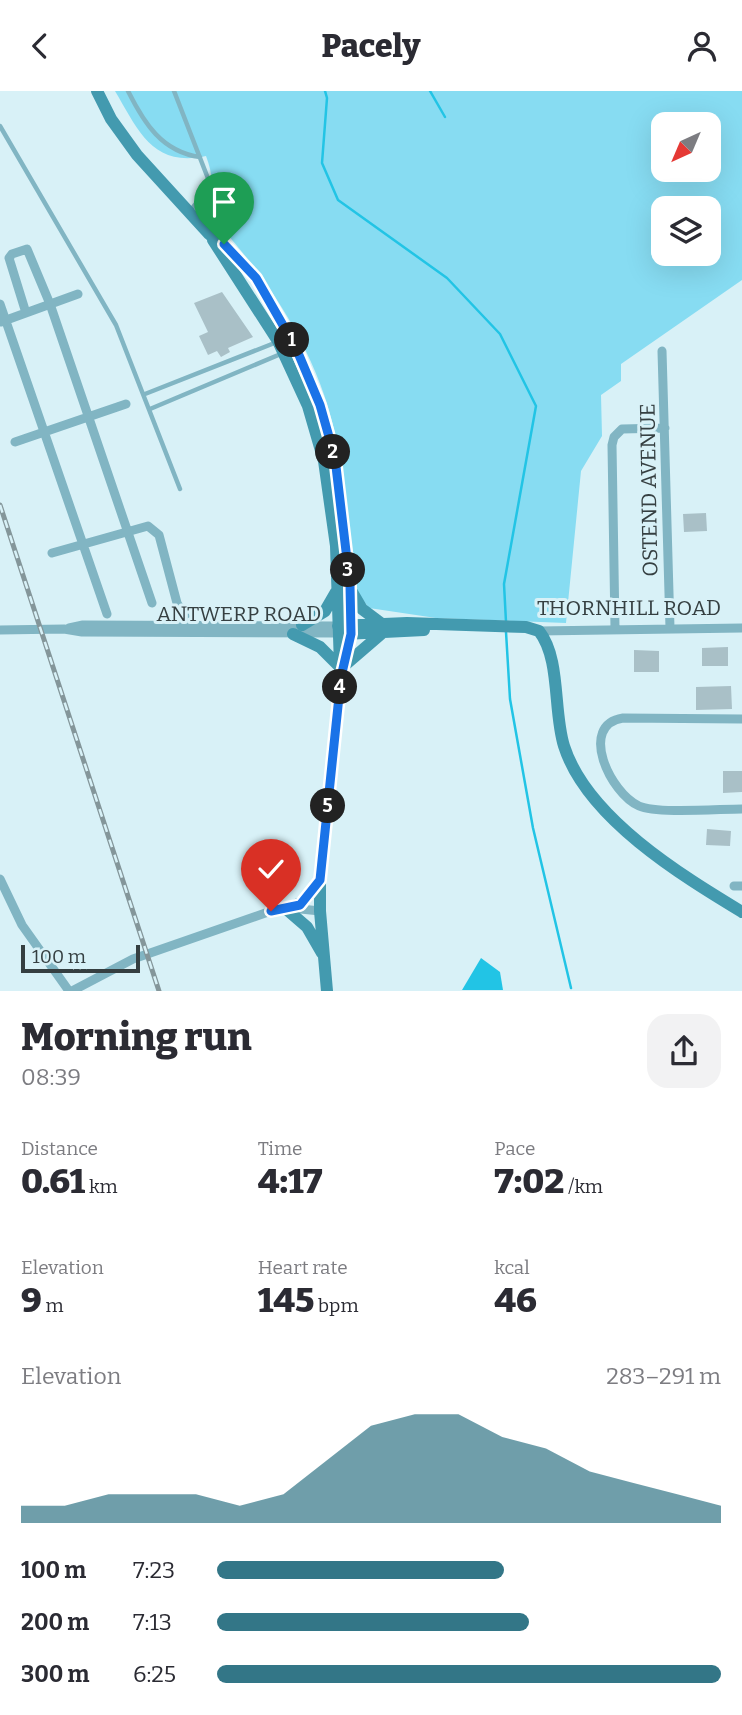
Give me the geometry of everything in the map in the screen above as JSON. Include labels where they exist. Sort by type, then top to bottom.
[{"type":"main road","points":[[97,91],[111,119],[137,155],[209,234],[239,259],[256,278],[287,345],[320,405],[335,458],[345,630],[320,880],[327,991]]},
{"type":"main road","points":[[342,670],[382,629],[344,587]]},
{"type":"main road","points":[[342,670],[320,647],[298,630],[325,611],[344,587]]},
{"type":"main road","name":"ANTWERP ROAD","points":[[345,630],[492,627]]},
{"type":"main road","name":"THORNHILL ROAD","points":[[492,627],[534,628],[539,631]]},
{"type":"main road","points":[[539,631],[549,647],[564,746],[588,788],[629,832],[665,861],[742,912]]},
{"type":"main road","points":[[320,880],[304,901],[288,908],[307,927],[324,957]]},
{"type":"street","points":[[26,313],[9,265],[12,254],[29,250],[152,603]]},
{"type":"street","points":[[3,322],[78,294]]},
{"type":"street","points":[[0,304],[3,322],[107,614]]},
{"type":"street","name":"OSTEND AVENUE","points":[[662,351],[670,628]]},
{"type":"street","points":[[15,442],[126,404]]},
{"type":"street","points":[[615,628],[614,437],[622,429],[665,428]]},
{"type":"street","points":[[52,553],[148,526],[159,535],[177,603],[191,627]]},
{"type":"street","points":[[170,626],[177,603]]},
{"type":"street","name":"ANTWERP ROAD","points":[[64,629],[83,625],[298,630]]},
{"type":"street","name":"ANTWERP ROAD","points":[[0,628],[64,629],[82,632],[345,630]]},
{"type":"street","name":"THORNHILL ROAD","points":[[539,631],[742,628]]},
{"type":"street","points":[[742,719],[616,719],[605,730],[602,748],[607,775],[624,795],[640,807],[742,809]]},
{"type":"street","points":[[0,879],[22,925],[70,991],[133,959],[288,908],[320,911]]},
{"type":"lane","points":[[128,91],[140,114],[165,144],[184,154],[200,157]]},
{"type":"lane","points":[[174,91],[209,181],[206,191],[190,212]]},
{"type":"lane","points":[[0,126],[111,315],[145,394],[180,489]]},
{"type":"lane","points":[[145,394],[287,345]]},
{"type":"lane","points":[[150,409],[287,345]]},
{"type":"shaded area","points":[[115,91],[742,91],[742,280],[621,364],[621,381],[601,395],[602,436],[581,471],[566,623],[436,618],[369,608],[357,592],[337,443],[318,377],[287,316],[268,287],[248,259],[203,208],[210,195],[212,182],[206,156],[173,156],[149,143]]},
{"type":"shaded area","points":[[481,958],[500,972],[503,990],[462,990]]},
{"type":"building","points":[[222,292],[253,337],[228,348],[230,352],[221,357],[217,351],[208,355],[199,336],[208,332],[194,303]]},
{"type":"building","points":[[706,513],[707,531],[684,532],[683,514]]},
{"type":"building","points":[[728,647],[728,666],[702,666],[702,648]]},
{"type":"building","points":[[634,650],[659,651],[659,672],[634,672]]},
{"type":"building","points":[[731,686],[732,709],[696,710],[696,687]]},
{"type":"building","points":[[723,771],[742,771],[742,792],[723,793]]},
{"type":"building","points":[[707,829],[731,831],[730,846],[706,845]]},
{"type":"waterway","points":[[325,91],[327,98],[322,163],[338,200],[447,278],[500,334],[536,406],[504,584],[506,622]]},
{"type":"waterway","points":[[430,91],[445,117]]},
{"type":"waterway","points":[[506,632],[510,699],[533,828],[571,988]]},
{"type":"railway","points":[[0,505],[159,991]]},
{"type":"route","points":[[224,244],[256,278],[296,348],[320,405],[335,458],[350,585],[351,634],[341,677],[320,880],[300,905],[271,911]]}]
